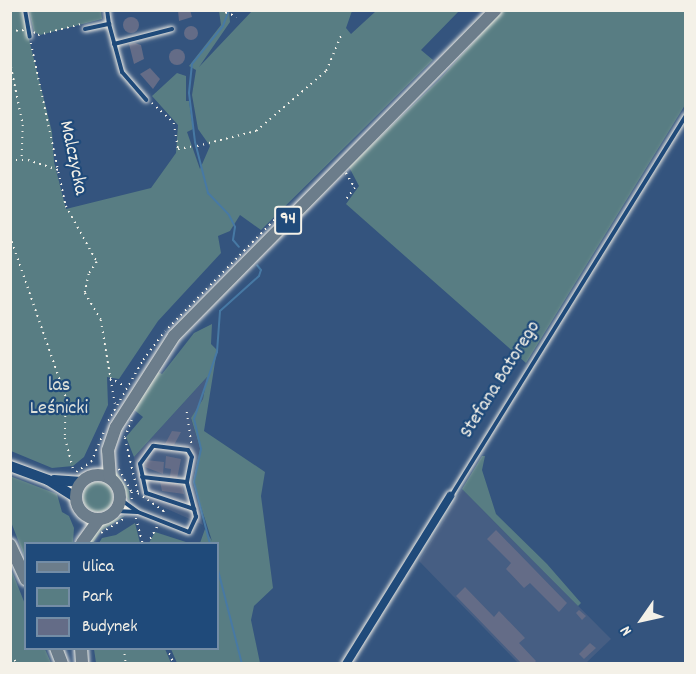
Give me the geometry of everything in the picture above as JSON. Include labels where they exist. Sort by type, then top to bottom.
[{"type":"main road","name":"94","points":[[94,475],[134,392],[174,336],[495,10]]},
{"type":"main road","name":"94","points":[[108,450],[110,478],[127,499]]},
{"type":"main road","points":[[10,466],[48,480],[75,497]]},
{"type":"main road","points":[[48,480],[94,475],[110,478]]},
{"type":"main road","points":[[78,477],[75,497],[83,515],[82,542]]},
{"type":"main road","points":[[83,515],[99,520],[121,513],[127,499]]},
{"type":"main road","points":[[83,542],[99,520]]},
{"type":"main road","points":[[10,545],[24,575]]},
{"type":"street","name":"Stefana Batorego","points":[[346,663],[450,496]]},
{"type":"lane","points":[[25,10],[30,37]]},
{"type":"lane","points":[[107,10],[122,72],[146,100]]},
{"type":"lane","points":[[86,29],[109,24]]},
{"type":"lane","points":[[114,44],[172,29]]},
{"type":"lane","name":"Stefana Batorego","points":[[450,496],[686,115]]},
{"type":"lane","points":[[127,499],[138,512],[189,532],[196,520],[194,509],[187,482],[191,453],[153,446],[140,464],[146,493],[194,509]]},
{"type":"lane","points":[[142,477],[187,482]]},
{"type":"lane","points":[[121,513],[138,512]]},
{"type":"path","points":[[220,10],[237,17]]},
{"type":"path","points":[[10,31],[30,29],[38,35],[86,23],[86,29]]},
{"type":"path","points":[[146,100],[174,123],[178,149],[256,131],[326,71],[342,33]]},
{"type":"path","name":"Malczycka","points":[[30,37],[69,212],[97,262],[89,274],[86,293],[101,320],[109,377],[116,405]]},
{"type":"path","points":[[10,61],[23,125],[22,160]]},
{"type":"path","points":[[10,160],[22,160],[59,170]]},
{"type":"path","points":[[341,168],[354,183],[346,200]]},
{"type":"path","points":[[10,236],[66,398],[65,438],[78,477]]},
{"type":"path","points":[[109,377],[126,387]]},
{"type":"path","points":[[187,412],[193,437],[191,453]]},
{"type":"path","points":[[118,468],[127,499]]},
{"type":"path","points":[[96,539],[121,513]]},
{"type":"path","points":[[136,518],[143,542]]},
{"type":"path","points":[[148,542],[161,522]]},
{"type":"path","points":[[10,656],[19,663]]},
{"type":"shaded area","points":[[208,376],[203,399],[191,419],[200,448],[193,482],[203,525],[147,500],[141,493],[134,457]]},
{"type":"shaded area","points":[[462,489],[611,639],[586,663],[518,663],[419,561]]},
{"type":"green space","name":"las Leśnicki","points":[[10,11],[22,11],[52,132],[54,162],[66,209],[151,188],[176,153],[178,125],[152,96],[177,73],[186,76],[186,101],[189,101],[193,129],[187,132],[200,169],[210,146],[198,129],[192,95],[196,70],[189,66],[221,25],[219,11],[229,11],[230,22],[199,67],[252,11],[352,11],[346,28],[351,34],[376,11],[459,11],[421,50],[433,60],[261,230],[240,215],[230,231],[218,236],[221,253],[158,321],[119,379],[107,377],[108,405],[84,457],[73,466],[52,468],[11,451]]},
{"type":"green space","points":[[29,11],[101,11],[102,19],[40,35],[34,32]]},
{"type":"green space","points":[[502,11],[685,11],[685,105],[526,363],[346,204],[359,186],[349,167],[439,80]]},
{"type":"green space","points":[[212,324],[211,344],[217,350],[204,431],[265,472],[261,496],[273,588],[254,606],[251,620],[260,663],[177,663],[171,650],[219,650],[219,542],[200,542],[205,529],[212,541],[193,482],[200,448],[191,418],[203,399],[207,377],[134,457],[126,437],[143,417],[133,409],[158,372],[162,374],[194,333]]},
{"type":"green space","points":[[482,456],[485,456],[482,470],[496,514],[547,564],[581,603],[578,606],[462,489]]},
{"type":"green space","points":[[115,470],[129,490],[130,502],[113,475]]},
{"type":"green space","points":[[10,476],[57,494],[62,512],[69,516],[74,528],[73,542],[24,542],[24,555],[11,522]]},
{"type":"green space","points":[[98,482],[109,486],[113,497],[109,508],[98,512],[87,508],[83,497],[87,486]]},
{"type":"green space","points":[[126,515],[101,531],[94,542],[89,542],[100,524]]},
{"type":"green space","points":[[135,523],[140,542],[100,542],[102,538],[116,535]]},
{"type":"green space","points":[[155,532],[186,542],[150,542]]},
{"type":"green space","points":[[11,569],[24,602],[24,650],[45,650],[51,663],[11,663]]},
{"type":"green space","points":[[94,650],[165,650],[171,663],[96,663]]},
{"type":"building","points":[[178,10],[190,10],[192,17],[179,21]]},
{"type":"building","points":[[131,17],[139,25],[131,33],[123,25]]},
{"type":"building","points":[[188,26],[194,26],[198,33],[194,40],[188,40],[184,36],[184,30]]},
{"type":"building","points":[[129,44],[141,45],[144,59],[134,64]]},
{"type":"building","points":[[177,49],[185,57],[177,65],[169,57]]},
{"type":"building","points":[[150,68],[160,79],[153,89],[140,74]]},
{"type":"building","points":[[172,431],[181,432],[174,445],[165,444]]},
{"type":"building","points":[[166,456],[181,459],[176,484],[182,485],[184,494],[162,491],[160,481],[169,483],[171,469],[165,468]]},
{"type":"building","points":[[146,460],[164,462],[163,474],[145,467]]},
{"type":"building","points":[[496,530],[567,603],[559,612],[530,583],[524,588],[506,569],[511,563],[487,539]]},
{"type":"building","points":[[465,587],[494,617],[499,611],[525,638],[519,643],[536,661],[533,664],[522,664],[456,596]]},
{"type":"building","points":[[579,610],[586,616],[582,620],[576,613]]},
{"type":"building","points":[[590,643],[596,648],[584,659],[579,654]]},
{"type":"waterway","points":[[229,10],[223,26],[192,64],[189,93],[195,142],[208,193],[229,215],[235,227],[233,240],[239,247]]},
{"type":"waterway","points":[[209,542],[194,482],[201,449],[194,419],[217,352],[220,311],[259,276],[261,270],[257,265]]},
{"type":"waterway","points":[[219,574],[242,664]]}]
